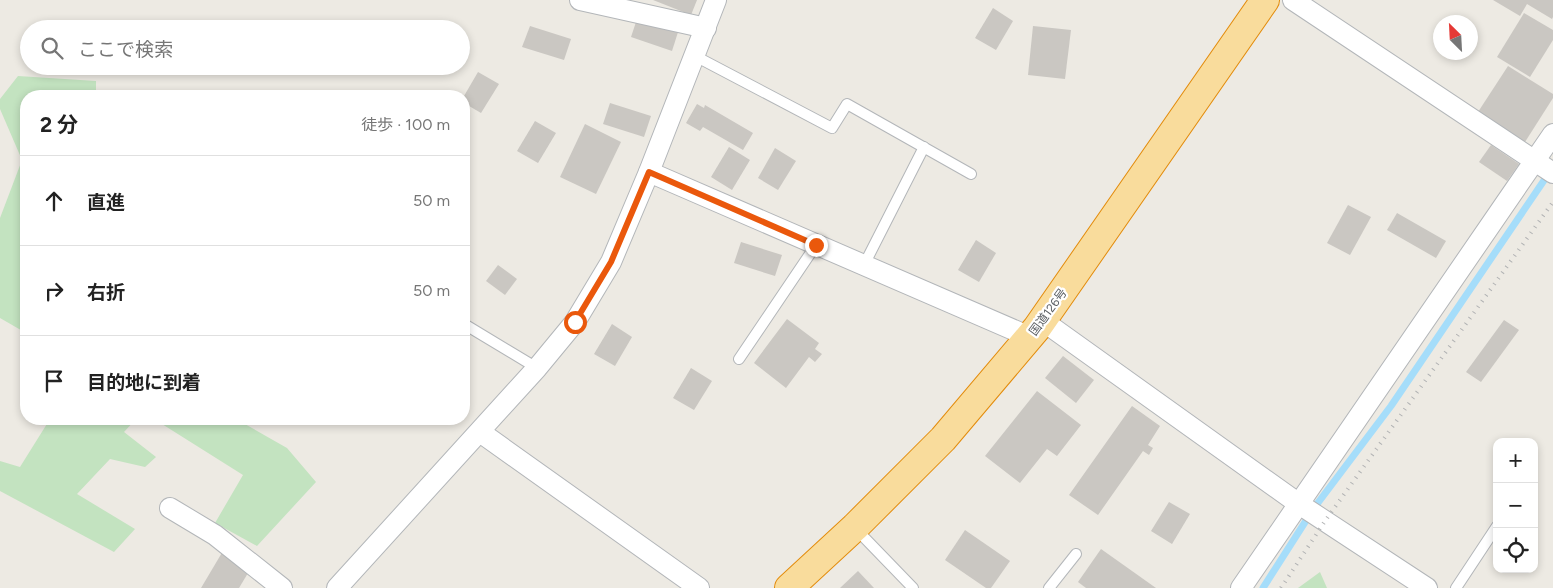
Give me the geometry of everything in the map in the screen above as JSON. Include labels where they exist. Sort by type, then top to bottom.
[{"type":"highway","name":"国道126号","points":[[789,588],[855,527],[943,439],[1036,329],[1265,0]]},
{"type":"street","points":[[580,0],[706,28]]},
{"type":"street","points":[[337,588],[480,432],[575,322],[611,262],[649,172],[716,0]]},
{"type":"street","points":[[1293,0],[1553,173]]},
{"type":"street","points":[[1241,588],[1306,508],[1553,134]]},
{"type":"street","points":[[649,172],[864,265],[1036,329],[1427,588]]},
{"type":"street","points":[[480,432],[699,588]]},
{"type":"street","points":[[170,508],[215,535],[282,588]]},
{"type":"lane","points":[[695,56],[832,128],[847,104],[971,174]]},
{"type":"lane","points":[[864,265],[924,147]]},
{"type":"lane","points":[[739,359],[816,245]]},
{"type":"lane","points":[[470,328],[537,368]]},
{"type":"lane","points":[[855,527],[913,588]]},
{"type":"lane","points":[[1456,588],[1496,528]]},
{"type":"lane","points":[[1049,588],[1076,554]]},
{"type":"green space","points":[[18,76],[96,81],[96,90],[20,90],[20,155],[0,109],[0,99]]},
{"type":"green space","points":[[20,165],[20,330],[0,318],[0,218]]},
{"type":"green space","points":[[46,425],[130,425],[124,432],[156,457],[145,467],[110,459],[77,494],[135,529],[114,552],[0,491],[0,461],[20,467]]},
{"type":"green space","points":[[164,425],[247,425],[287,448],[316,482],[257,546],[215,523],[243,475]]},
{"type":"green space","points":[[1320,572],[1327,588],[1298,588]]},
{"type":"building","points":[[653,0],[697,0],[691,15]]},
{"type":"building","points":[[1493,0],[1553,0],[1553,17],[1552,19],[1527,4],[1520,16]]},
{"type":"building","points":[[993,8],[1013,21],[996,50],[975,38]]},
{"type":"building","points":[[1524,13],[1553,30],[1553,40],[1530,77],[1497,57]]},
{"type":"building","points":[[638,16],[679,29],[672,51],[631,37]]},
{"type":"building","points":[[530,26],[571,39],[564,60],[522,47]]},
{"type":"building","points":[[1033,26],[1071,30],[1065,79],[1028,75]]},
{"type":"building","points":[[1508,66],[1553,94],[1553,98],[1525,142],[1478,112]]},
{"type":"building","points":[[478,72],[499,84],[481,113],[470,107],[470,90],[468,90]]},
{"type":"building","points":[[610,103],[651,116],[644,137],[603,124]]},
{"type":"building","points":[[697,104],[704,108],[705,105],[753,133],[743,150],[703,127],[700,131],[686,123]]},
{"type":"building","points":[[535,121],[556,133],[538,163],[517,151]]},
{"type":"building","points":[[585,124],[621,142],[596,194],[560,177]]},
{"type":"building","points":[[1491,145],[1519,164],[1507,181],[1479,162]]},
{"type":"building","points":[[729,147],[750,160],[732,190],[711,177]]},
{"type":"building","points":[[775,148],[796,161],[778,190],[758,178]]},
{"type":"building","points":[[1348,205],[1371,217],[1350,255],[1327,243]]},
{"type":"building","points":[[1397,213],[1446,241],[1436,258],[1387,230]]},
{"type":"building","points":[[976,240],[996,253],[979,282],[958,270]]},
{"type":"building","points":[[741,242],[782,255],[775,276],[734,263]]},
{"type":"building","points":[[498,265],[517,279],[505,295],[486,281]]},
{"type":"building","points":[[787,319],[819,343],[815,349],[822,354],[815,362],[809,357],[786,388],[754,363]]},
{"type":"building","points":[[1504,320],[1519,330],[1481,382],[1466,372]]},
{"type":"building","points":[[612,324],[632,337],[615,366],[594,354]]},
{"type":"building","points":[[1063,356],[1094,380],[1076,403],[1045,378]]},
{"type":"building","points":[[691,368],[712,381],[694,410],[673,398]]},
{"type":"building","points":[[1037,391],[1081,425],[1057,456],[1047,449],[1020,483],[985,456]]},
{"type":"building","points":[[1132,406],[1160,426],[1148,445],[1153,448],[1149,455],[1143,451],[1098,515],[1069,495]]},
{"type":"building","points":[[1169,502],[1190,514],[1172,544],[1151,531]]},
{"type":"building","points":[[965,530],[1010,561],[991,588],[986,588],[945,560]]},
{"type":"building","points":[[1101,549],[1156,588],[1086,588],[1078,582]]},
{"type":"building","points":[[223,551],[251,568],[239,588],[201,588]]},
{"type":"building","points":[[858,571],[874,588],[840,588]]},
{"type":"waterway","points":[[1263,588],[1314,508],[1391,406],[1549,173]]},
{"type":"railway","points":[[1281,588],[1325,521],[1553,202]]},
{"type":"route","points":[[575,322],[611,262],[649,172],[816,245]]}]
